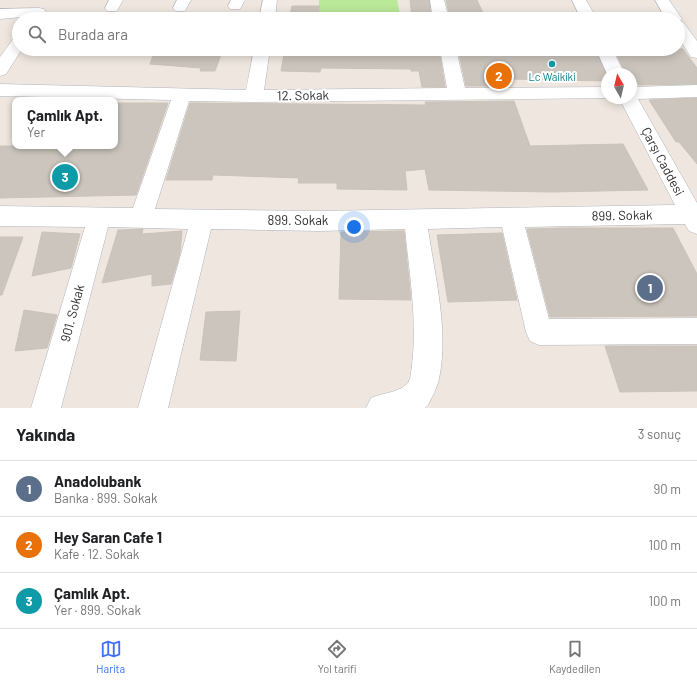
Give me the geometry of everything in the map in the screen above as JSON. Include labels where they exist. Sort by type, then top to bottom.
[{"type":"street","points":[[268,12],[270,0]]},
{"type":"street","points":[[437,0],[440,12]]},
{"type":"street","points":[[579,0],[585,12]]},
{"type":"street","points":[[662,0],[671,12]]},
{"type":"street","points":[[20,12],[40,10]]},
{"type":"street","points":[[0,14],[12,13]]},
{"type":"street","points":[[685,32],[697,53]]},
{"type":"street","points":[[0,70],[11,46]]},
{"type":"street","points":[[254,96],[261,56]]},
{"type":"street","points":[[449,56],[457,94]]},
{"type":"street","points":[[607,56],[613,68]]},
{"type":"street","name":"12. Sokak","points":[[0,90],[254,96],[601,93]]},
{"type":"street","points":[[637,93],[697,92]]},
{"type":"street","points":[[141,218],[182,95]]},
{"type":"street","name":"Çarşı Caddesi","points":[[631,104],[695,217]]},
{"type":"street","name":"899. Sokak","points":[[0,216],[318,221],[695,217]]},
{"type":"street","name":"901. Sokak","points":[[46,408],[98,217]]},
{"type":"street","points":[[511,218],[539,332],[697,331]]},
{"type":"street","points":[[153,408],[202,219]]},
{"type":"street","points":[[381,408],[419,402],[425,382],[428,359],[427,322],[415,219]]},
{"type":"green space","points":[[319,0],[397,0],[400,12],[319,12]]},
{"type":"building","points":[[410,0],[429,0],[430,12],[411,12]]},
{"type":"building","points":[[446,0],[477,0],[483,12],[449,12]]},
{"type":"building","points":[[292,6],[319,6],[319,12],[291,12]]},
{"type":"building","points":[[685,52],[697,68],[697,84],[639,85],[637,82],[637,68],[623,68],[617,56],[685,56]]},
{"type":"building","points":[[153,56],[220,56],[215,71],[200,71],[201,68],[150,64]]},
{"type":"building","points":[[284,56],[440,56],[445,87],[422,87],[419,71],[411,71],[411,69],[321,68],[320,72],[281,71]]},
{"type":"building","points":[[460,56],[598,56],[603,68],[601,68],[601,81],[506,79],[509,86],[466,86]]},
{"type":"building","points":[[697,98],[697,164],[679,142],[676,142],[649,100]]},
{"type":"building","points":[[514,101],[530,146],[623,144],[648,190],[552,192],[429,190],[425,169],[405,171],[407,190],[337,189],[337,183],[298,183],[299,178],[213,175],[212,180],[166,180],[190,103],[426,105],[425,102]]},
{"type":"building","points":[[118,103],[168,103],[136,195],[0,198],[0,146],[12,146],[12,149],[118,149]]},
{"type":"building","points":[[673,228],[697,274],[697,316],[550,317],[527,229]]},
{"type":"building","points":[[143,229],[142,234],[182,231],[180,253],[171,284],[152,286],[152,274],[102,283],[118,230]]},
{"type":"building","points":[[404,231],[411,300],[339,299],[341,232]]},
{"type":"building","points":[[42,232],[80,234],[71,268],[32,276]]},
{"type":"building","points":[[502,233],[517,300],[448,302],[437,235]]},
{"type":"building","points":[[0,237],[23,237],[2,295],[0,295]]},
{"type":"building","points":[[24,310],[57,315],[47,348],[15,351]]},
{"type":"building","points":[[240,311],[236,361],[200,360],[206,312]]},
{"type":"building","points":[[605,346],[697,346],[697,391],[620,392]]},
{"type":"place","name":"Lc Waikiki","points":[[552,64]]},
{"type":"place","name":"Hey Saran Cafe 1","points":[[499,76]]},
{"type":"place","name":"Çamlık Apt.","points":[[65,177]]},
{"type":"place","name":"Anadolubank","points":[[650,288]]}]
